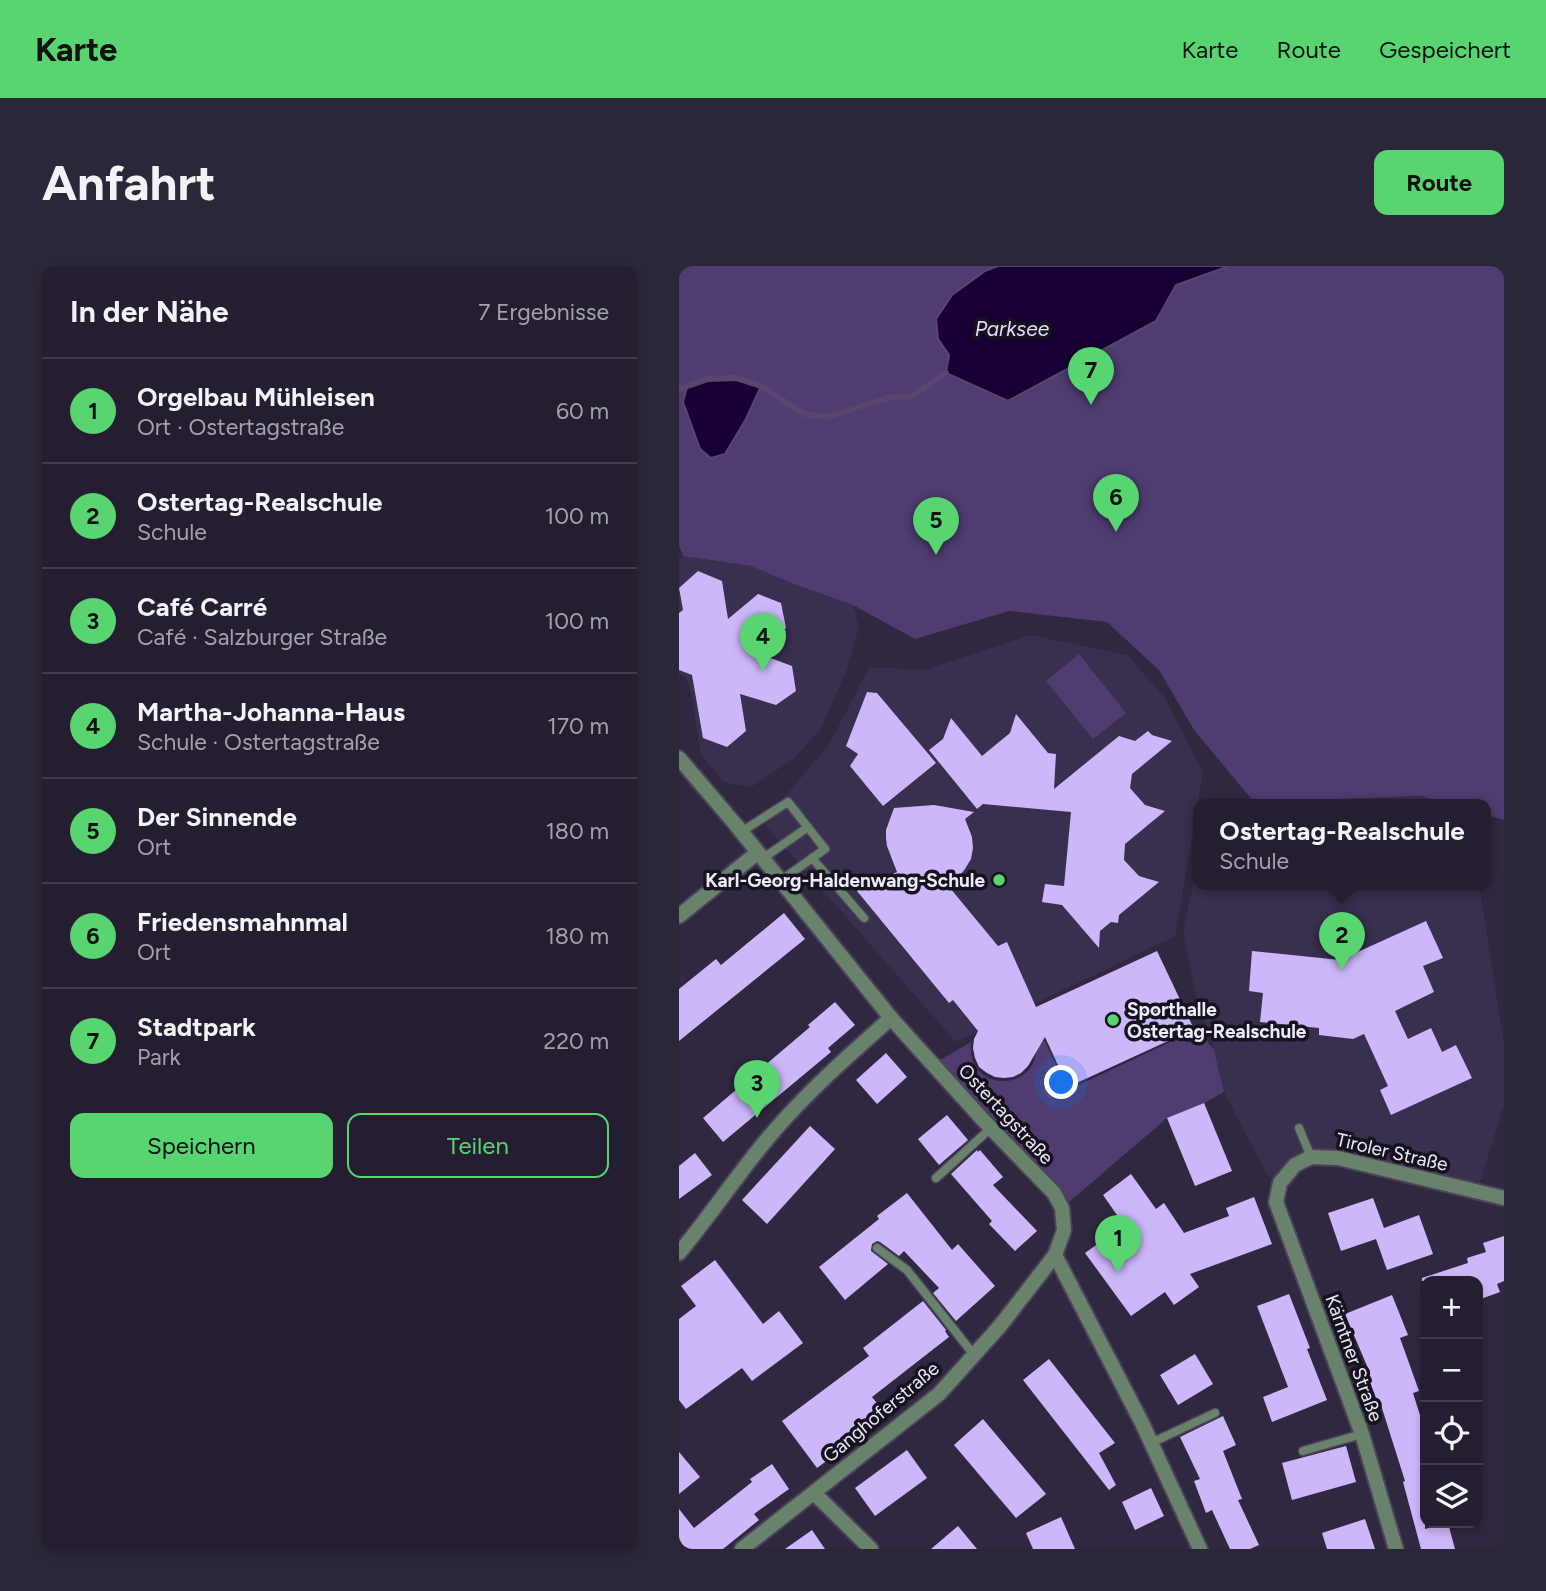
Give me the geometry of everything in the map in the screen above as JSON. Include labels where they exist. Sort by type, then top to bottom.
[{"type":"street","name":"Ostertagstraße","points":[[679,758],[891,1018],[1054,1193],[1062,1208],[1064,1230],[1055,1255]]},
{"type":"street","points":[[679,916],[759,856]]},
{"type":"street","points":[[679,1254],[768,1138],[829,1073],[891,1018]]},
{"type":"street","name":"Tiroler Straße","points":[[1280,1183],[1295,1164],[1311,1157],[1338,1158],[1504,1198]]},
{"type":"street","name":"Kärntner Straße","points":[[1280,1183],[1276,1202],[1362,1434],[1396,1549]]},
{"type":"street","points":[[1055,1255],[1151,1443],[1200,1549]]},
{"type":"street","name":"Ganghoferstraße","points":[[742,1549],[939,1394],[1000,1326],[1055,1255]]},
{"type":"street","points":[[814,1493],[871,1549]]},
{"type":"lane","points":[[741,832],[788,802],[825,849],[779,881]]},
{"type":"lane","points":[[759,856],[808,827]]},
{"type":"lane","points":[[812,858],[864,918]]},
{"type":"lane","points":[[936,1178],[991,1128]]},
{"type":"lane","points":[[1299,1128],[1311,1157]]},
{"type":"lane","points":[[877,1248],[907,1270],[975,1355]]},
{"type":"lane","points":[[1151,1443],[1215,1413]]},
{"type":"lane","points":[[1303,1451],[1362,1434]]},
{"type":"shaded area","points":[[679,266],[1504,266],[1504,820],[1491,816],[1491,799],[1431,799],[1422,796],[1252,799],[1194,730],[1159,670],[1107,622],[1009,611],[915,639],[853,605],[751,566],[683,556],[679,545]]},
{"type":"shaded area","points":[[683,556],[751,566],[853,605],[859,627],[847,669],[821,729],[793,759],[751,787],[723,782],[701,754],[689,683],[679,674],[679,559]]},
{"type":"shaded area","name":"Karl-Georg-Haldenwang-Schule","points":[[1030,635],[1127,655],[1165,698],[1203,772],[1198,799],[1193,799],[1193,831],[1175,936],[956,1042],[763,823],[830,743],[869,667],[924,670]]},
{"type":"shaded area","points":[[1079,654],[1126,713],[1093,739],[1046,681]]},
{"type":"shaded area","points":[[1422,796],[1431,799],[1334,799]]},
{"type":"shaded area","points":[[1193,885],[1193,890],[1480,890],[1504,1044],[1504,1105],[1479,1186],[1347,1153],[1310,1157],[1280,1183],[1267,1175],[1224,1092],[1214,1050],[1197,1000],[1183,930]]},
{"type":"shaded area","points":[[1198,1029],[1214,1050],[1224,1092],[1167,1118],[1062,1208],[933,1064],[971,1042],[972,1059],[979,1071],[991,1079],[1016,1079],[1028,1071],[1035,1059],[1036,1042],[1045,1041],[1068,1090]]},
{"type":"water","name":"Parksee","points":[[998,266],[1229,266],[1176,285],[1156,321],[1008,401],[946,373],[949,355],[938,339],[936,319],[952,295],[985,271]]},
{"type":"water","points":[[736,378],[761,386],[746,419],[725,454],[711,458],[700,449],[683,402],[687,387],[708,379]]},
{"type":"building","points":[[698,571],[722,581],[728,619],[758,594],[781,603],[786,628],[755,652],[792,666],[796,691],[776,705],[740,694],[746,731],[727,747],[703,738],[692,675],[679,670],[679,613],[683,610],[679,588]]},
{"type":"building","points":[[867,692],[877,693],[936,763],[883,806],[850,766],[858,754],[846,746]]},
{"type":"building","points":[[1016,714],[1048,753],[1056,754],[1054,789],[1119,736],[1135,741],[1148,731],[1152,735],[1172,741],[1132,774],[1130,788],[1145,805],[1165,811],[1125,844],[1124,860],[1139,876],[1159,882],[1119,915],[1118,923],[1111,922],[1100,931],[1099,948],[1062,905],[1042,902],[1045,884],[1064,886],[1071,812],[983,804],[977,809],[929,750],[943,739],[951,718],[982,756],[1010,733]]},
{"type":"building","points":[[934,805],[974,812],[965,819],[972,837],[971,859],[950,888],[998,946],[1007,942],[1036,1007],[1157,951],[1194,1029],[1068,1087],[1045,1037],[1028,1066],[1013,1077],[995,1077],[979,1067],[973,1048],[978,1031],[953,1000],[949,1003],[857,891],[897,872],[886,838],[894,808]]},
{"type":"building","points":[[784,913],[805,939],[679,1041],[679,989],[716,959],[721,965]]},
{"type":"building","points":[[1426,921],[1443,958],[1423,966],[1434,992],[1395,1011],[1408,1039],[1431,1028],[1442,1052],[1456,1045],[1472,1078],[1391,1115],[1380,1090],[1388,1086],[1364,1034],[1353,1039],[1319,1035],[1319,1028],[1260,1022],[1263,993],[1249,991],[1252,951],[1340,960]]},
{"type":"building","points":[[835,1002],[855,1025],[828,1048],[831,1052],[723,1142],[703,1118],[810,1027],[808,1025]]},
{"type":"building","points":[[886,1053],[907,1077],[877,1104],[856,1080]]},
{"type":"building","points":[[1204,1103],[1232,1171],[1195,1186],[1167,1118]]},
{"type":"building","points":[[947,1115],[968,1140],[939,1165],[918,1139]]},
{"type":"building","points":[[810,1126],[835,1149],[767,1224],[742,1200]]},
{"type":"building","points":[[980,1150],[1003,1177],[993,1185],[1037,1231],[1015,1251],[989,1224],[992,1221],[951,1174]]},
{"type":"building","points":[[695,1153],[712,1175],[679,1199],[679,1166]]},
{"type":"building","points":[[1131,1174],[1156,1209],[1164,1203],[1184,1233],[1229,1216],[1226,1208],[1254,1197],[1272,1244],[1190,1274],[1199,1287],[1174,1305],[1165,1292],[1131,1316],[1085,1253],[1124,1225],[1103,1195]]},
{"type":"building","points":[[907,1193],[952,1250],[958,1244],[995,1286],[956,1321],[933,1293],[939,1288],[904,1251],[899,1256],[880,1242],[872,1244],[871,1251],[888,1264],[845,1300],[819,1267]]},
{"type":"building","points":[[1373,1198],[1384,1228],[1419,1215],[1433,1254],[1387,1270],[1376,1239],[1341,1251],[1328,1213]]},
{"type":"building","points":[[1504,1236],[1504,1281],[1497,1284],[1500,1292],[1483,1298],[1483,1276],[1428,1276],[1468,1263],[1467,1258],[1486,1252],[1483,1243]]},
{"type":"building","points":[[715,1260],[763,1324],[779,1311],[803,1343],[752,1381],[742,1368],[686,1409],[679,1400],[679,1319],[696,1306],[681,1286]]},
{"type":"building","points":[[1289,1294],[1327,1400],[1272,1422],[1263,1397],[1288,1387],[1257,1306]]},
{"type":"building","points":[[1392,1295],[1408,1335],[1400,1338],[1419,1391],[1413,1393],[1420,1415],[1420,1528],[1449,1528],[1455,1549],[1421,1549],[1403,1482],[1405,1481],[1381,1405],[1379,1406],[1367,1374],[1370,1373],[1345,1314]]},
{"type":"building","points":[[923,1301],[949,1337],[872,1397],[887,1416],[817,1468],[782,1421],[869,1356],[863,1348]]},
{"type":"building","points":[[1195,1354],[1213,1384],[1178,1405],[1160,1375]]},
{"type":"building","points":[[1049,1359],[1115,1443],[1099,1453],[1116,1485],[1109,1490],[1023,1380]]},
{"type":"building","points":[[1223,1416],[1236,1445],[1223,1451],[1242,1499],[1238,1500],[1259,1545],[1250,1549],[1230,1549],[1212,1510],[1206,1513],[1194,1481],[1200,1479],[1180,1437]]},
{"type":"building","points":[[983,1419],[1046,1494],[1016,1518],[954,1445]]},
{"type":"building","points":[[1346,1446],[1356,1482],[1292,1500],[1282,1463]]},
{"type":"building","points":[[907,1450],[927,1478],[875,1516],[855,1488]]},
{"type":"building","points":[[679,1452],[700,1477],[679,1494]]},
{"type":"building","points":[[772,1464],[789,1489],[754,1514],[759,1520],[723,1549],[679,1549],[679,1509],[694,1528],[752,1482],[750,1479]]},
{"type":"building","points":[[1151,1488],[1164,1516],[1135,1530],[1122,1502]]},
{"type":"building","points":[[1061,1517],[1075,1549],[1033,1549],[1026,1533]]},
{"type":"building","points":[[1365,1519],[1375,1549],[1327,1549],[1322,1533]]},
{"type":"building","points":[[958,1526],[977,1549],[931,1549]]},
{"type":"building","points":[[812,1530],[825,1549],[785,1549]]},
{"type":"waterway","points":[[679,389],[708,379],[736,378],[761,386],[804,414],[827,417],[888,398],[909,398],[946,373]]},
{"type":"place","name":"Stadtpark","points":[[1091,405]]},
{"type":"place","name":"Friedensmahnmal","points":[[1116,532]]},
{"type":"place","name":"Der Sinnende","points":[[936,555]]},
{"type":"place","name":"Martha-Johanna-Haus","points":[[763,671]]},
{"type":"place","name":"Karl-Georg-Haldenwang-Schule","points":[[999,880]]},
{"type":"place","name":"Ostertag-Realschule","points":[[1342,970]]},
{"type":"place","name":"Sporthalle Ostertag-Realschule","points":[[1113,1020]]},
{"type":"place","name":"Café Carré","points":[[757,1118]]},
{"type":"place","name":"Orgelbau Mühleisen","points":[[1118,1273]]}]
